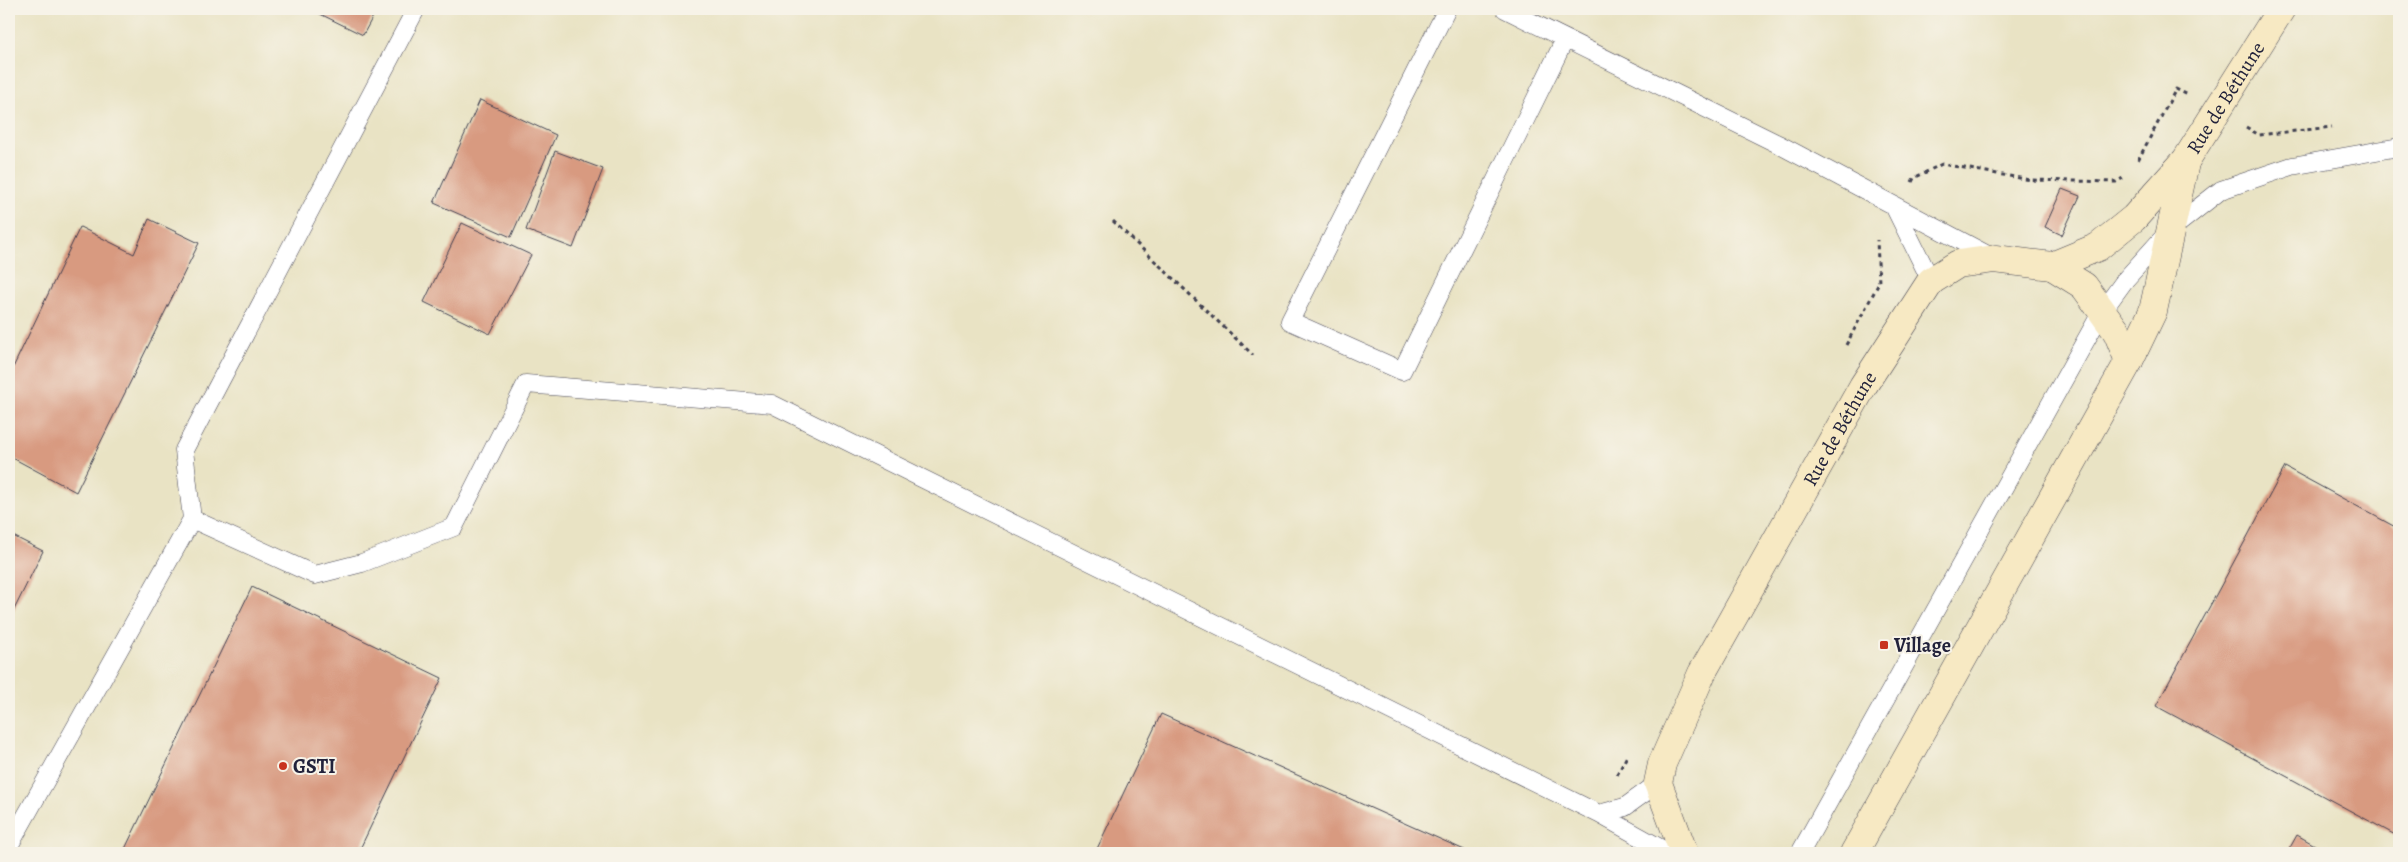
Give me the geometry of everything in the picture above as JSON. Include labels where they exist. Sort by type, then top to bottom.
[{"type":"street","name":"Rue de Béthune","points":[[1658,783],[1662,764],[1702,674],[1863,386],[1931,281],[1958,264],[1996,259],[2052,266],[2098,247],[2134,218],[2186,160],[2281,9]]},
{"type":"street","name":"Rue de Béthune","points":[[1854,853],[2129,361],[2153,311],[2186,160]]},
{"type":"street","points":[[2052,266],[2084,286],[2101,313],[2117,332],[2129,361]]},
{"type":"street","points":[[1658,783],[1684,853]]},
{"type":"lane","points":[[9,846],[192,519],[184,450],[416,9]]},
{"type":"lane","points":[[1447,9],[1290,321],[1402,371],[1565,39]]},
{"type":"lane","points":[[1505,9],[1778,144],[1996,259]]},
{"type":"lane","points":[[1800,853],[2101,313],[2125,280],[2169,231],[2221,190],[2292,166],[2399,147]]},
{"type":"lane","points":[[1894,206],[1931,281]]},
{"type":"lane","points":[[192,519],[315,575],[362,563],[454,527],[526,384],[772,404],[1599,814],[1669,853]]},
{"type":"lane","points":[[1599,814],[1624,807],[1658,783]]},
{"type":"path","points":[[1112,221],[1254,355]]},
{"type":"building","points":[[310,9],[377,9],[363,35]]},
{"type":"building","points":[[480,100],[556,135],[511,237],[434,203]]},
{"type":"building","points":[[555,151],[603,169],[573,248],[526,230]]},
{"type":"building","points":[[2062,189],[2080,196],[2062,235],[2045,227]]},
{"type":"building","points":[[149,219],[199,243],[76,492],[9,456],[9,376],[80,227],[134,254]]},
{"type":"building","points":[[462,223],[531,255],[490,334],[424,302]]},
{"type":"building","points":[[2285,467],[2399,529],[2399,837],[2156,706]]},
{"type":"building","points":[[9,534],[43,551],[9,620]]},
{"type":"building","name":"GSTI","points":[[252,587],[442,678],[358,853],[123,853]]},
{"type":"building","points":[[1161,714],[1471,853],[1095,853]]},
{"type":"building","points":[[2297,835],[2329,853],[2287,853]]},
{"type":"place","name":"Village","points":[[1884,645]]},
{"type":"place","name":"GSTI","points":[[283,766]]}]
